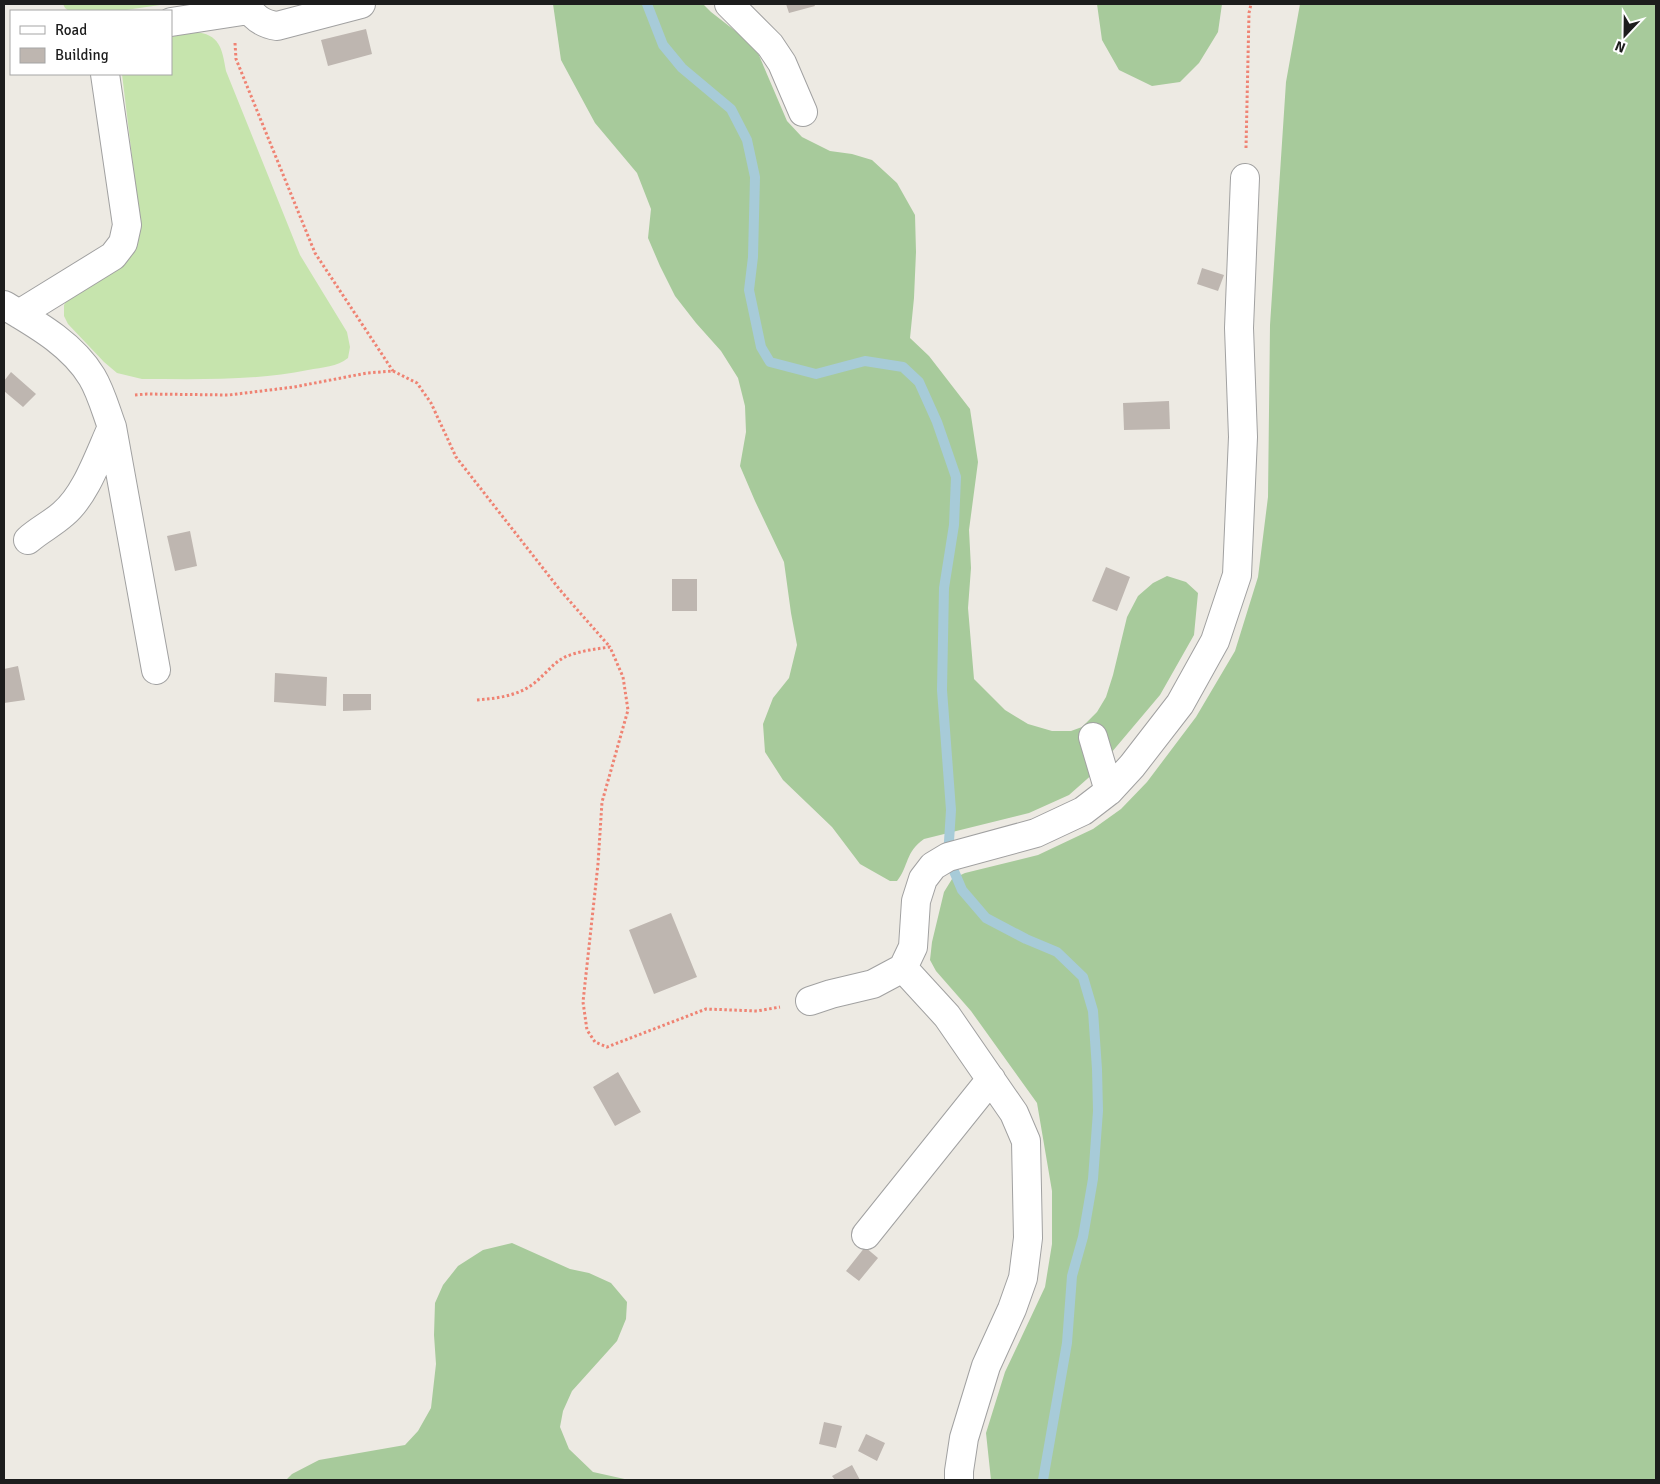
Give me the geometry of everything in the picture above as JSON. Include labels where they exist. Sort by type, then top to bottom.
[{"type":"lane","points":[[172,22],[247,7],[256,18],[266,24],[278,26],[361,4]]},
{"type":"lane","points":[[729,4],[770,45],[782,63],[804,112]]},
{"type":"lane","points":[[105,75],[127,224],[123,243],[113,256],[12,309],[48,332],[76,357],[92,377],[102,400],[112,427],[156,670]]},
{"type":"lane","points":[[810,1001],[873,984],[903,968],[913,947],[916,901],[923,879],[933,866],[948,857],[1036,833],[1083,811],[1109,791],[1132,766],[1180,704],[1215,641],[1237,575],[1243,436],[1240,328],[1245,178]]},
{"type":"lane","points":[[28,540],[63,514],[76,500],[92,471],[112,427]]},
{"type":"lane","points":[[1093,737],[1109,791]]},
{"type":"lane","points":[[903,968],[947,1016],[1014,1113],[1026,1141],[1028,1238],[1023,1278],[1012,1309],[986,1366],[964,1438],[959,1480]]},
{"type":"lane","points":[[866,1235],[991,1078]]},
{"type":"path","points":[[1245,178],[1249,13],[1251,4]]},
{"type":"path","points":[[247,7],[234,41],[236,59],[316,253],[393,371],[417,383],[431,403],[456,456],[560,590],[610,647],[623,677],[628,710],[602,802],[598,864],[583,1002],[588,1030],[595,1042],[607,1047],[706,1009],[757,1011],[810,1001]]},
{"type":"path","points":[[102,400],[147,394],[229,395],[294,387],[367,373],[393,371]]},
{"type":"path","points":[[477,700],[499,698],[520,692],[540,679],[551,667],[564,658],[581,652],[610,647]]},
{"type":"green space","points":[[63,4],[167,4],[126,10],[68,10]]},
{"type":"green space","points":[[553,4],[703,4],[738,33],[758,53],[787,121],[802,137],[830,151],[852,154],[872,160],[897,183],[915,215],[916,252],[910,338],[929,356],[970,409],[978,462],[969,530],[971,568],[968,608],[974,679],[1005,710],[1028,724],[1052,731],[1071,731],[1082,727],[1097,712],[1106,697],[1127,617],[1138,596],[1153,583],[1167,576],[1186,582],[1198,593],[1194,635],[1160,695],[1095,772],[1069,795],[1029,813],[924,839],[913,849],[897,881],[890,881],[860,864],[832,827],[783,780],[765,752],[763,724],[773,698],[789,678],[797,645],[784,562],[740,466],[746,432],[745,406],[738,378],[721,351],[675,296],[660,266],[648,238],[651,209],[637,173],[595,123],[561,60]]},
{"type":"green space","points":[[1097,4],[1222,4],[1218,32],[1199,63],[1180,82],[1152,86],[1119,70],[1102,40]]},
{"type":"green space","points":[[1300,4],[1656,4],[1656,1480],[991,1480],[986,1433],[1005,1372],[1045,1287],[1052,1244],[1052,1191],[1037,1103],[971,1011],[936,971],[930,960],[932,942],[944,892],[952,879],[965,873],[1038,855],[1093,829],[1121,809],[1147,782],[1196,717],[1235,651],[1258,577],[1268,497],[1270,325],[1286,82]]},
{"type":"green space","points":[[194,32],[203,33],[214,39],[221,49],[226,71],[300,255],[347,332],[350,347],[348,358],[339,363],[287,374],[267,376],[225,379],[142,379],[117,373],[68,324],[64,316],[64,305],[70,296],[140,223],[122,75],[172,75],[172,37]]},
{"type":"green space","points":[[512,1243],[570,1269],[589,1273],[611,1283],[627,1302],[626,1319],[617,1341],[572,1391],[563,1411],[560,1427],[569,1449],[593,1472],[629,1480],[286,1480],[292,1474],[319,1460],[405,1445],[418,1431],[431,1408],[436,1364],[434,1335],[435,1303],[443,1285],[458,1266],[483,1250]]},
{"type":"building","points":[[786,4],[814,4],[815,6],[789,13]]},
{"type":"building","points":[[366,29],[372,54],[328,66],[321,40]]},
{"type":"building","points":[[1202,268],[1224,275],[1218,291],[1197,284]]},
{"type":"building","points":[[11,372],[36,394],[23,407],[4,391],[4,381]]},
{"type":"building","points":[[1169,401],[1170,429],[1124,430],[1123,403]]},
{"type":"building","points":[[190,531],[197,566],[175,571],[167,536]]},
{"type":"building","points":[[1106,567],[1130,577],[1117,611],[1092,601]]},
{"type":"building","points":[[672,579],[697,579],[697,611],[672,611]]},
{"type":"building","points":[[18,666],[25,700],[4,703],[4,669]]},
{"type":"building","points":[[275,673],[327,677],[326,706],[274,702]]},
{"type":"building","points":[[343,694],[371,694],[371,710],[343,711]]},
{"type":"building","points":[[671,913],[697,977],[654,994],[629,930]]},
{"type":"building","points":[[618,1072],[641,1112],[615,1126],[593,1087]]},
{"type":"building","points":[[865,1247],[878,1258],[859,1281],[846,1271]]},
{"type":"building","points":[[824,1422],[842,1426],[836,1448],[819,1444]]},
{"type":"building","points":[[866,1434],[885,1443],[877,1461],[858,1451]]},
{"type":"building","points":[[852,1465],[860,1480],[835,1480],[832,1476]]},
{"type":"waterway","points":[[647,4],[663,45],[682,68],[731,109],[747,140],[755,177],[753,257],[749,290],[761,347],[770,362],[816,374],[865,361],[903,367],[919,382],[937,422],[956,477],[954,525],[944,588],[942,690],[951,810],[948,857],[962,890],[986,918],[1026,939],[1057,952],[1083,977],[1093,1011],[1098,1111],[1093,1179],[1083,1237],[1072,1276],[1067,1343],[1043,1480]]}]
